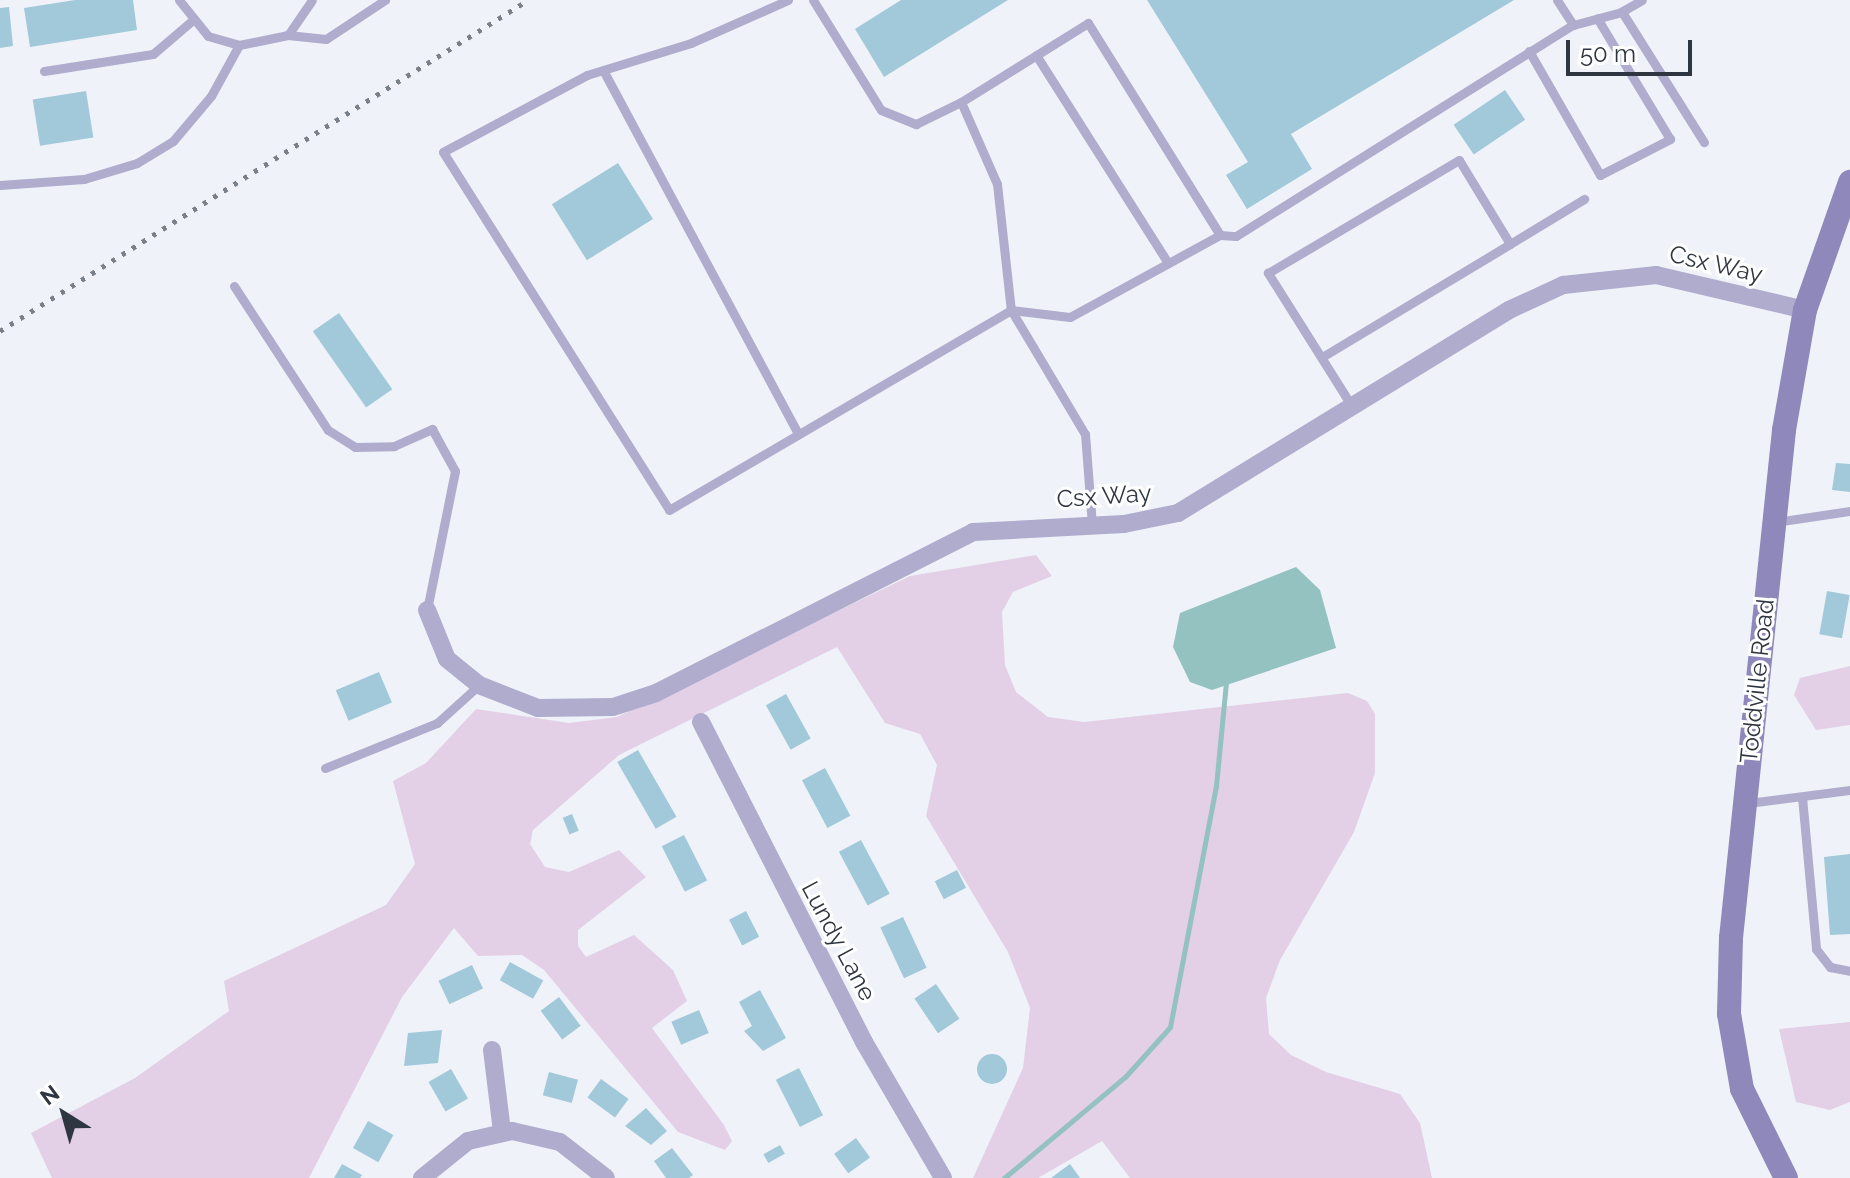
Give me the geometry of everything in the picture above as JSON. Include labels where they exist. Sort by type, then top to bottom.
[{"type":"street","name":"Toddville Road","points":[[1786,1178],[1755,1126],[1731,1038],[1731,938],[1773,522],[1805,310],[1850,182]]},
{"type":"street","name":"Csx Way","points":[[427,610],[447,659],[479,685],[538,708],[613,707],[656,693],[944,542],[1004,526],[1092,524],[1178,513],[1509,310],[1583,279],[1674,277],[1805,310]]},
{"type":"street","name":"Lundy Lane","points":[[701,722],[850,1014],[943,1178]]},
{"type":"street","points":[[492,1050],[502,1132]]},
{"type":"street","points":[[422,1178],[450,1151],[502,1132],[560,1142],[606,1178]]},
{"type":"lane","points":[[179,0],[208,36],[239,45],[288,35],[326,39],[385,0]]},
{"type":"lane","points":[[288,35],[312,0]]},
{"type":"lane","points":[[788,0],[691,43],[603,70],[443,152],[669,510],[1011,310],[1070,317],[1220,235],[1236,236],[1573,25],[1621,12],[1642,0]]},
{"type":"lane","points":[[813,0],[881,110],[916,124],[961,102],[1088,23],[1220,235]]},
{"type":"lane","points":[[1557,0],[1573,25]]},
{"type":"lane","points":[[1621,12],[1704,142]]},
{"type":"lane","points":[[1529,51],[1600,175],[1670,139],[1597,18]]},
{"type":"lane","points":[[44,71],[153,54],[194,19]]},
{"type":"lane","points":[[0,185],[84,179],[137,163],[183,130],[239,45]]},
{"type":"lane","points":[[1036,55],[1168,263]]},
{"type":"lane","points":[[603,70],[798,434]]},
{"type":"lane","points":[[961,102],[997,184],[1011,310],[1085,434],[1092,524]]},
{"type":"lane","points":[[1353,408],[1268,273],[1459,160],[1510,244]]},
{"type":"lane","points":[[1322,357],[1584,199]]},
{"type":"lane","points":[[234,286],[328,430],[355,447],[394,446],[432,429],[455,471],[427,610]]},
{"type":"lane","points":[[1773,522],[1850,511]]},
{"type":"lane","points":[[325,768],[437,723],[479,685]]},
{"type":"lane","points":[[1745,804],[1850,790]]},
{"type":"lane","points":[[1802,797],[1816,949],[1830,967],[1850,971]]},
{"type":"shaded area","points":[[1036,555],[1052,576],[1013,592],[1002,612],[1005,665],[1016,692],[1048,717],[1084,722],[1348,693],[1367,701],[1375,714],[1375,773],[1354,832],[1280,960],[1266,998],[1269,1034],[1291,1055],[1326,1072],[1400,1094],[1420,1123],[1432,1178],[1130,1178],[1102,1141],[1038,1178],[973,1178],[1023,1068],[1030,1008],[1008,952],[926,816],[937,765],[920,734],[885,723],[837,647],[619,755],[533,830],[530,844],[545,867],[569,872],[619,850],[646,877],[578,930],[578,946],[586,957],[634,935],[673,970],[687,1001],[652,1028],[724,1125],[732,1141],[725,1150],[678,1132],[544,970],[522,955],[478,956],[454,928],[402,997],[309,1178],[52,1178],[31,1133],[135,1078],[229,1011],[224,981],[386,905],[415,864],[393,781],[426,763],[476,709],[569,723],[617,717],[910,576]]},
{"type":"shaded area","points":[[1296,567],[1320,590],[1336,648],[1212,690],[1190,682],[1173,647],[1180,613]]},
{"type":"shaded area","points":[[1850,666],[1850,725],[1816,730],[1794,695],[1800,678]]},
{"type":"shaded area","points":[[1850,1022],[1850,1102],[1830,1110],[1796,1102],[1779,1029]]},
{"type":"building","points":[[75,0],[133,0],[137,30],[30,47],[24,8]]},
{"type":"building","points":[[901,0],[1008,0],[884,77],[855,29]]},
{"type":"building","points":[[1147,0],[1514,0],[1291,134],[1312,169],[1247,209],[1226,175],[1248,162]]},
{"type":"building","points":[[9,7],[13,46],[0,48],[0,8]]},
{"type":"building","points":[[1505,90],[1525,120],[1474,155],[1454,125]]},
{"type":"building","points":[[86,91],[93,137],[40,146],[33,99]]},
{"type":"building","points":[[618,163],[653,219],[587,260],[552,204]]},
{"type":"building","points":[[339,313],[392,389],[366,408],[313,331]]},
{"type":"building","points":[[1836,463],[1850,464],[1850,492],[1832,490]]},
{"type":"building","points":[[1827,591],[1850,595],[1842,638],[1819,634]]},
{"type":"building","points":[[379,672],[392,702],[349,721],[336,690]]},
{"type":"building","points":[[786,694],[811,739],[791,750],[766,705]]},
{"type":"building","points":[[638,750],[676,817],[656,829],[617,762]]},
{"type":"building","points":[[825,768],[850,816],[827,828],[802,780]]},
{"type":"building","points":[[572,814],[579,831],[569,834],[563,818]]},
{"type":"building","points":[[684,835],[707,880],[685,892],[662,846]]},
{"type":"building","points":[[861,840],[890,894],[868,906],[839,852]]},
{"type":"building","points":[[1850,854],[1850,934],[1830,935],[1824,857]]},
{"type":"building","points":[[957,870],[966,888],[944,899],[935,881]]},
{"type":"building","points":[[746,911],[759,937],[742,945],[729,920]]},
{"type":"building","points":[[903,917],[927,968],[904,978],[880,928]]},
{"type":"building","points":[[510,962],[543,980],[533,999],[500,980]]},
{"type":"building","points":[[472,965],[483,989],[449,1004],[438,981]]},
{"type":"building","points":[[936,984],[959,1019],[938,1033],[914,999]]},
{"type":"building","points":[[760,990],[786,1038],[763,1051],[744,1031],[752,1026],[739,1002]]},
{"type":"building","points":[[559,997],[581,1026],[562,1040],[541,1011]]},
{"type":"building","points":[[699,1010],[709,1033],[681,1045],[671,1022]]},
{"type":"building","points":[[442,1030],[438,1063],[404,1066],[408,1033]]},
{"type":"building","points":[[992,1054],[1003,1058],[1007,1069],[1003,1080],[992,1084],[981,1080],[977,1069],[981,1058]]},
{"type":"building","points":[[799,1068],[823,1115],[800,1127],[776,1080]]},
{"type":"building","points":[[451,1069],[468,1098],[445,1111],[428,1082]]},
{"type":"building","points":[[549,1072],[578,1080],[572,1103],[543,1095]]},
{"type":"building","points":[[601,1079],[629,1099],[615,1118],[587,1098]]},
{"type":"building","points":[[646,1108],[667,1131],[651,1145],[625,1126]]},
{"type":"building","points":[[368,1121],[393,1135],[378,1162],[353,1148]]},
{"type":"building","points":[[856,1138],[870,1157],[848,1173],[834,1154]]},
{"type":"building","points":[[780,1145],[785,1154],[768,1163],[763,1154]]},
{"type":"building","points":[[672,1148],[693,1175],[689,1178],[666,1178],[654,1161]]},
{"type":"building","points":[[342,1164],[362,1175],[360,1178],[334,1178]]},
{"type":"building","points":[[1070,1164],[1080,1178],[1051,1178]]},
{"type":"waterway","points":[[1004,1178],[1125,1077],[1170,1027],[1216,786],[1226,683]]},
{"type":"railway","points":[[0,331],[528,0]]}]
